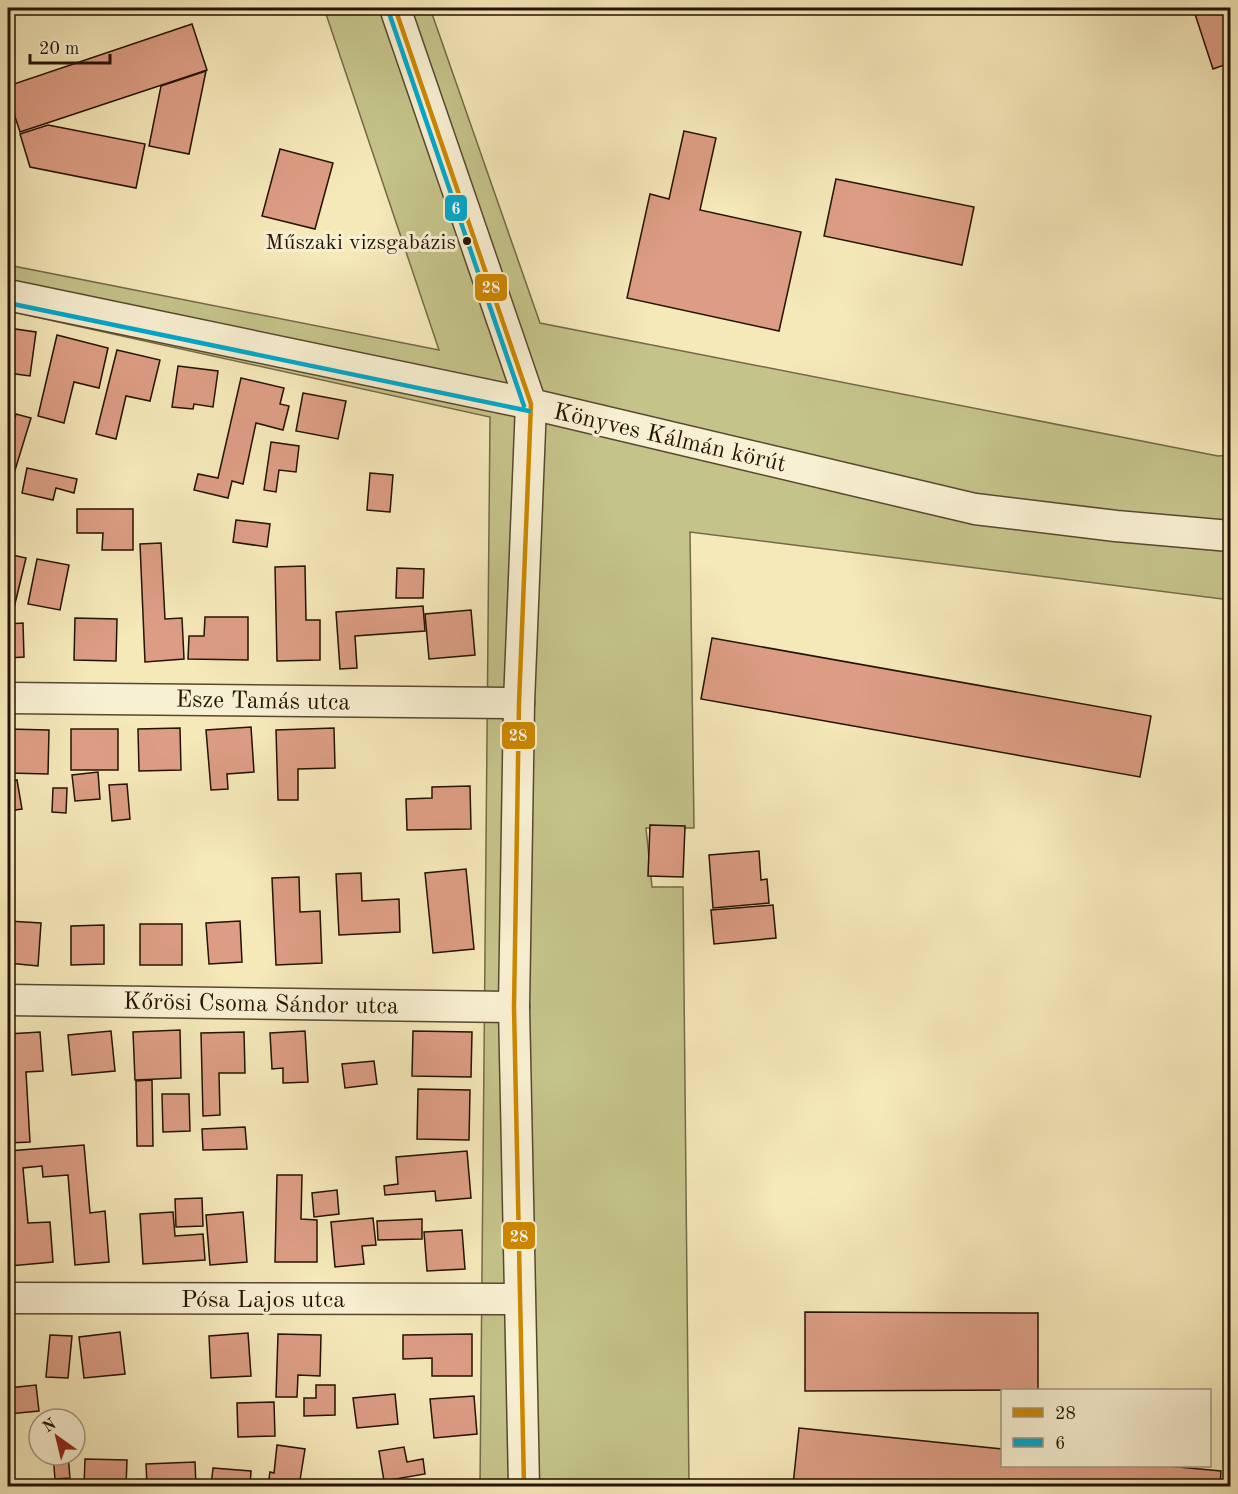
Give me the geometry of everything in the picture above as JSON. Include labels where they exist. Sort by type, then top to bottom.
[{"type":"street","points":[[395,8],[531,404],[519,703],[514,1007],[524,1486]]},
{"type":"street","name":"Könyves Kálmán körút","points":[[8,295],[531,404],[975,509],[1116,526],[1230,536]]},
{"type":"street","name":"Esze Tamás utca","points":[[8,698],[519,703]]},
{"type":"street","name":"Kőrösi Csoma Sándor utca","points":[[8,1000],[514,1007]]},
{"type":"street","name":"Pósa Lajos utca","points":[[8,1298],[519,1299]]},
{"type":"shaded area","points":[[324,8],[430,8],[540,323],[1218,456],[1230,455],[1230,600],[690,532],[694,828],[646,828],[652,887],[683,887],[689,1486],[480,1486],[490,417],[8,311],[8,265],[439,350]]},
{"type":"building","points":[[1193,8],[1230,8],[1230,63],[1213,69]]},
{"type":"building","points":[[192,24],[207,70],[20,132],[8,95],[8,86]]},
{"type":"building","points":[[206,71],[189,154],[149,146],[161,86]]},
{"type":"building","points":[[48,125],[145,144],[136,188],[30,167],[20,134]]},
{"type":"building","points":[[684,131],[716,138],[700,210],[801,232],[779,331],[627,298],[650,194],[669,199]]},
{"type":"building","points":[[280,149],[333,163],[315,229],[262,216]]},
{"type":"building","points":[[836,179],[974,207],[962,265],[824,236]]},
{"type":"building","points":[[8,328],[36,332],[30,376],[8,373]]},
{"type":"building","points":[[57,335],[108,348],[99,388],[74,382],[64,423],[38,416]]},
{"type":"building","points":[[117,350],[160,360],[150,401],[126,396],[116,439],[96,434]]},
{"type":"building","points":[[178,366],[218,371],[213,407],[194,404],[193,409],[172,407]]},
{"type":"building","points":[[241,378],[284,388],[280,404],[289,406],[283,430],[256,423],[243,484],[232,481],[228,498],[194,490],[198,474],[218,478]]},
{"type":"building","points":[[303,393],[346,401],[338,439],[296,431]]},
{"type":"building","points":[[16,414],[31,418],[12,480],[8,478],[8,442]]},
{"type":"building","points":[[271,442],[299,446],[296,472],[279,470],[276,492],[264,490]]},
{"type":"building","points":[[27,468],[77,479],[74,493],[56,488],[53,500],[22,493]]},
{"type":"building","points":[[370,473],[393,475],[390,512],[367,510]]},
{"type":"building","points":[[77,509],[133,509],[133,550],[102,550],[103,533],[77,533]]},
{"type":"building","points":[[236,520],[270,524],[267,547],[233,542]]},
{"type":"building","points":[[161,543],[165,619],[182,618],[184,659],[145,662],[140,544]]},
{"type":"building","points":[[8,554],[26,558],[13,612],[8,611]]},
{"type":"building","points":[[37,559],[69,565],[60,610],[28,604]]},
{"type":"building","points":[[305,566],[306,620],[320,620],[320,660],[277,661],[275,567]]},
{"type":"building","points":[[397,568],[424,569],[423,598],[396,598]]},
{"type":"building","points":[[423,606],[425,631],[355,636],[357,668],[340,669],[336,612]]},
{"type":"building","points":[[471,610],[475,655],[429,659],[425,614]]},
{"type":"building","points":[[205,617],[248,617],[248,660],[188,659],[189,636],[204,636]]},
{"type":"building","points":[[75,618],[117,619],[116,661],[74,660]]},
{"type":"building","points":[[23,623],[24,657],[8,658],[8,624]]},
{"type":"building","points":[[712,638],[1151,716],[1140,777],[701,699]]},
{"type":"building","points":[[251,727],[254,772],[227,774],[228,789],[211,790],[206,730]]},
{"type":"building","points":[[180,728],[181,770],[139,771],[138,729]]},
{"type":"building","points":[[334,728],[335,768],[298,769],[298,800],[278,800],[276,730]]},
{"type":"building","points":[[8,729],[49,730],[48,774],[8,773]]},
{"type":"building","points":[[71,729],[118,729],[118,770],[71,770]]},
{"type":"building","points":[[98,772],[100,799],[75,801],[72,775]]},
{"type":"building","points":[[17,780],[22,809],[8,811],[8,782]]},
{"type":"building","points":[[127,784],[130,819],[112,821],[109,785]]},
{"type":"building","points":[[470,786],[471,829],[407,830],[406,799],[432,798],[432,787]]},
{"type":"building","points":[[53,788],[67,788],[66,813],[52,812]]},
{"type":"building","points":[[650,825],[685,826],[683,877],[648,876]]},
{"type":"building","points":[[759,851],[761,880],[767,879],[769,903],[713,908],[709,855]]},
{"type":"building","points":[[466,869],[474,949],[433,953],[425,873]]},
{"type":"building","points":[[361,873],[362,901],[399,899],[400,932],[339,935],[336,874]]},
{"type":"building","points":[[299,877],[300,912],[320,911],[322,963],[276,965],[272,878]]},
{"type":"building","points":[[773,905],[776,938],[714,944],[711,910]]},
{"type":"building","points":[[8,921],[41,923],[38,966],[8,963]]},
{"type":"building","points":[[240,921],[242,962],[209,964],[206,923]]},
{"type":"building","points":[[140,924],[182,924],[182,965],[140,965]]},
{"type":"building","points":[[104,925],[104,964],[71,965],[71,926]]},
{"type":"building","points":[[180,1030],[181,1078],[135,1080],[133,1032]]},
{"type":"building","points":[[111,1031],[115,1071],[72,1075],[68,1035]]},
{"type":"building","points":[[305,1031],[308,1082],[283,1083],[283,1068],[272,1069],[270,1033]]},
{"type":"building","points":[[413,1031],[472,1032],[471,1077],[412,1076]]},
{"type":"building","points":[[40,1032],[43,1071],[26,1072],[30,1142],[8,1143],[8,1034]]},
{"type":"building","points":[[244,1032],[245,1073],[219,1073],[220,1115],[203,1116],[201,1033]]},
{"type":"building","points":[[374,1061],[377,1084],[345,1088],[342,1064]]},
{"type":"building","points":[[152,1080],[153,1146],[137,1146],[136,1081]]},
{"type":"building","points":[[418,1089],[470,1090],[469,1140],[417,1139]]},
{"type":"building","points":[[162,1094],[189,1094],[190,1131],[163,1132]]},
{"type":"building","points":[[245,1127],[247,1149],[203,1150],[202,1129]]},
{"type":"building","points":[[84,1145],[90,1213],[105,1211],[109,1262],[75,1265],[68,1175],[43,1177],[42,1166],[23,1168],[28,1223],[50,1222],[53,1262],[10,1266],[8,1151]]},
{"type":"building","points":[[467,1151],[471,1198],[436,1201],[435,1191],[385,1195],[384,1186],[398,1184],[396,1157]]},
{"type":"building","points":[[277,1175],[302,1175],[301,1219],[317,1220],[317,1262],[275,1262]]},
{"type":"building","points":[[337,1190],[339,1214],[314,1217],[312,1193]]},
{"type":"building","points":[[202,1198],[203,1226],[176,1227],[175,1199]]},
{"type":"building","points":[[173,1212],[175,1236],[203,1234],[205,1260],[143,1264],[140,1214]]},
{"type":"building","points":[[243,1212],[247,1262],[210,1265],[206,1215]]},
{"type":"building","points":[[373,1218],[376,1245],[362,1246],[364,1264],[335,1267],[331,1222]]},
{"type":"building","points":[[422,1219],[422,1239],[378,1240],[377,1221]]},
{"type":"building","points":[[462,1230],[465,1269],[427,1271],[424,1232]]},
{"type":"building","points":[[805,1312],[1038,1313],[1038,1389],[805,1391]]},
{"type":"building","points":[[120,1332],[125,1374],[84,1378],[79,1337]]},
{"type":"building","points":[[248,1333],[251,1376],[211,1378],[209,1336]]},
{"type":"building","points":[[278,1334],[321,1335],[320,1376],[298,1375],[297,1397],[276,1397]]},
{"type":"building","points":[[472,1334],[472,1376],[432,1376],[432,1358],[403,1359],[403,1335]]},
{"type":"building","points":[[8,1335],[13,1335],[14,1379],[8,1379]]},
{"type":"building","points":[[50,1335],[72,1336],[68,1378],[46,1377]]},
{"type":"building","points":[[36,1385],[39,1407],[27,1407],[27,1412],[8,1414],[8,1388]]},
{"type":"building","points":[[316,1385],[335,1385],[335,1415],[304,1416],[304,1398],[316,1398]]},
{"type":"building","points":[[395,1394],[398,1424],[357,1428],[353,1398]]},
{"type":"building","points":[[474,1396],[477,1434],[434,1438],[430,1399]]},
{"type":"building","points":[[274,1402],[275,1436],[238,1437],[237,1403]]},
{"type":"building","points":[[799,1428],[1001,1449],[1001,1467],[1178,1467],[1221,1471],[1220,1486],[793,1485]]},
{"type":"building","points":[[277,1445],[305,1449],[299,1486],[268,1486],[270,1472],[274,1473]]},
{"type":"building","points":[[404,1447],[407,1462],[423,1459],[425,1474],[384,1481],[379,1451]]},
{"type":"building","points":[[8,1453],[14,1454],[10,1486],[8,1486]]},
{"type":"building","points":[[87,1459],[127,1460],[126,1486],[84,1486]]},
{"type":"building","points":[[195,1462],[196,1486],[147,1486],[146,1464]]},
{"type":"building","points":[[54,1467],[69,1467],[70,1478],[55,1479]]},
{"type":"building","points":[[213,1468],[251,1471],[250,1486],[211,1486]]},
{"type":"building","points":[[468,1483],[468,1486],[422,1486]]},
{"type":"transit line","name":"28","points":[[395,8],[531,404],[519,703],[514,1007],[524,1486]]},
{"type":"transit line","name":"6","points":[[388,10],[524,406]]},
{"type":"transit line","name":"6","points":[[8,303],[529,411]]},
{"type":"place","name":"Műszaki vizsgabázis","points":[[467,241]]}]
